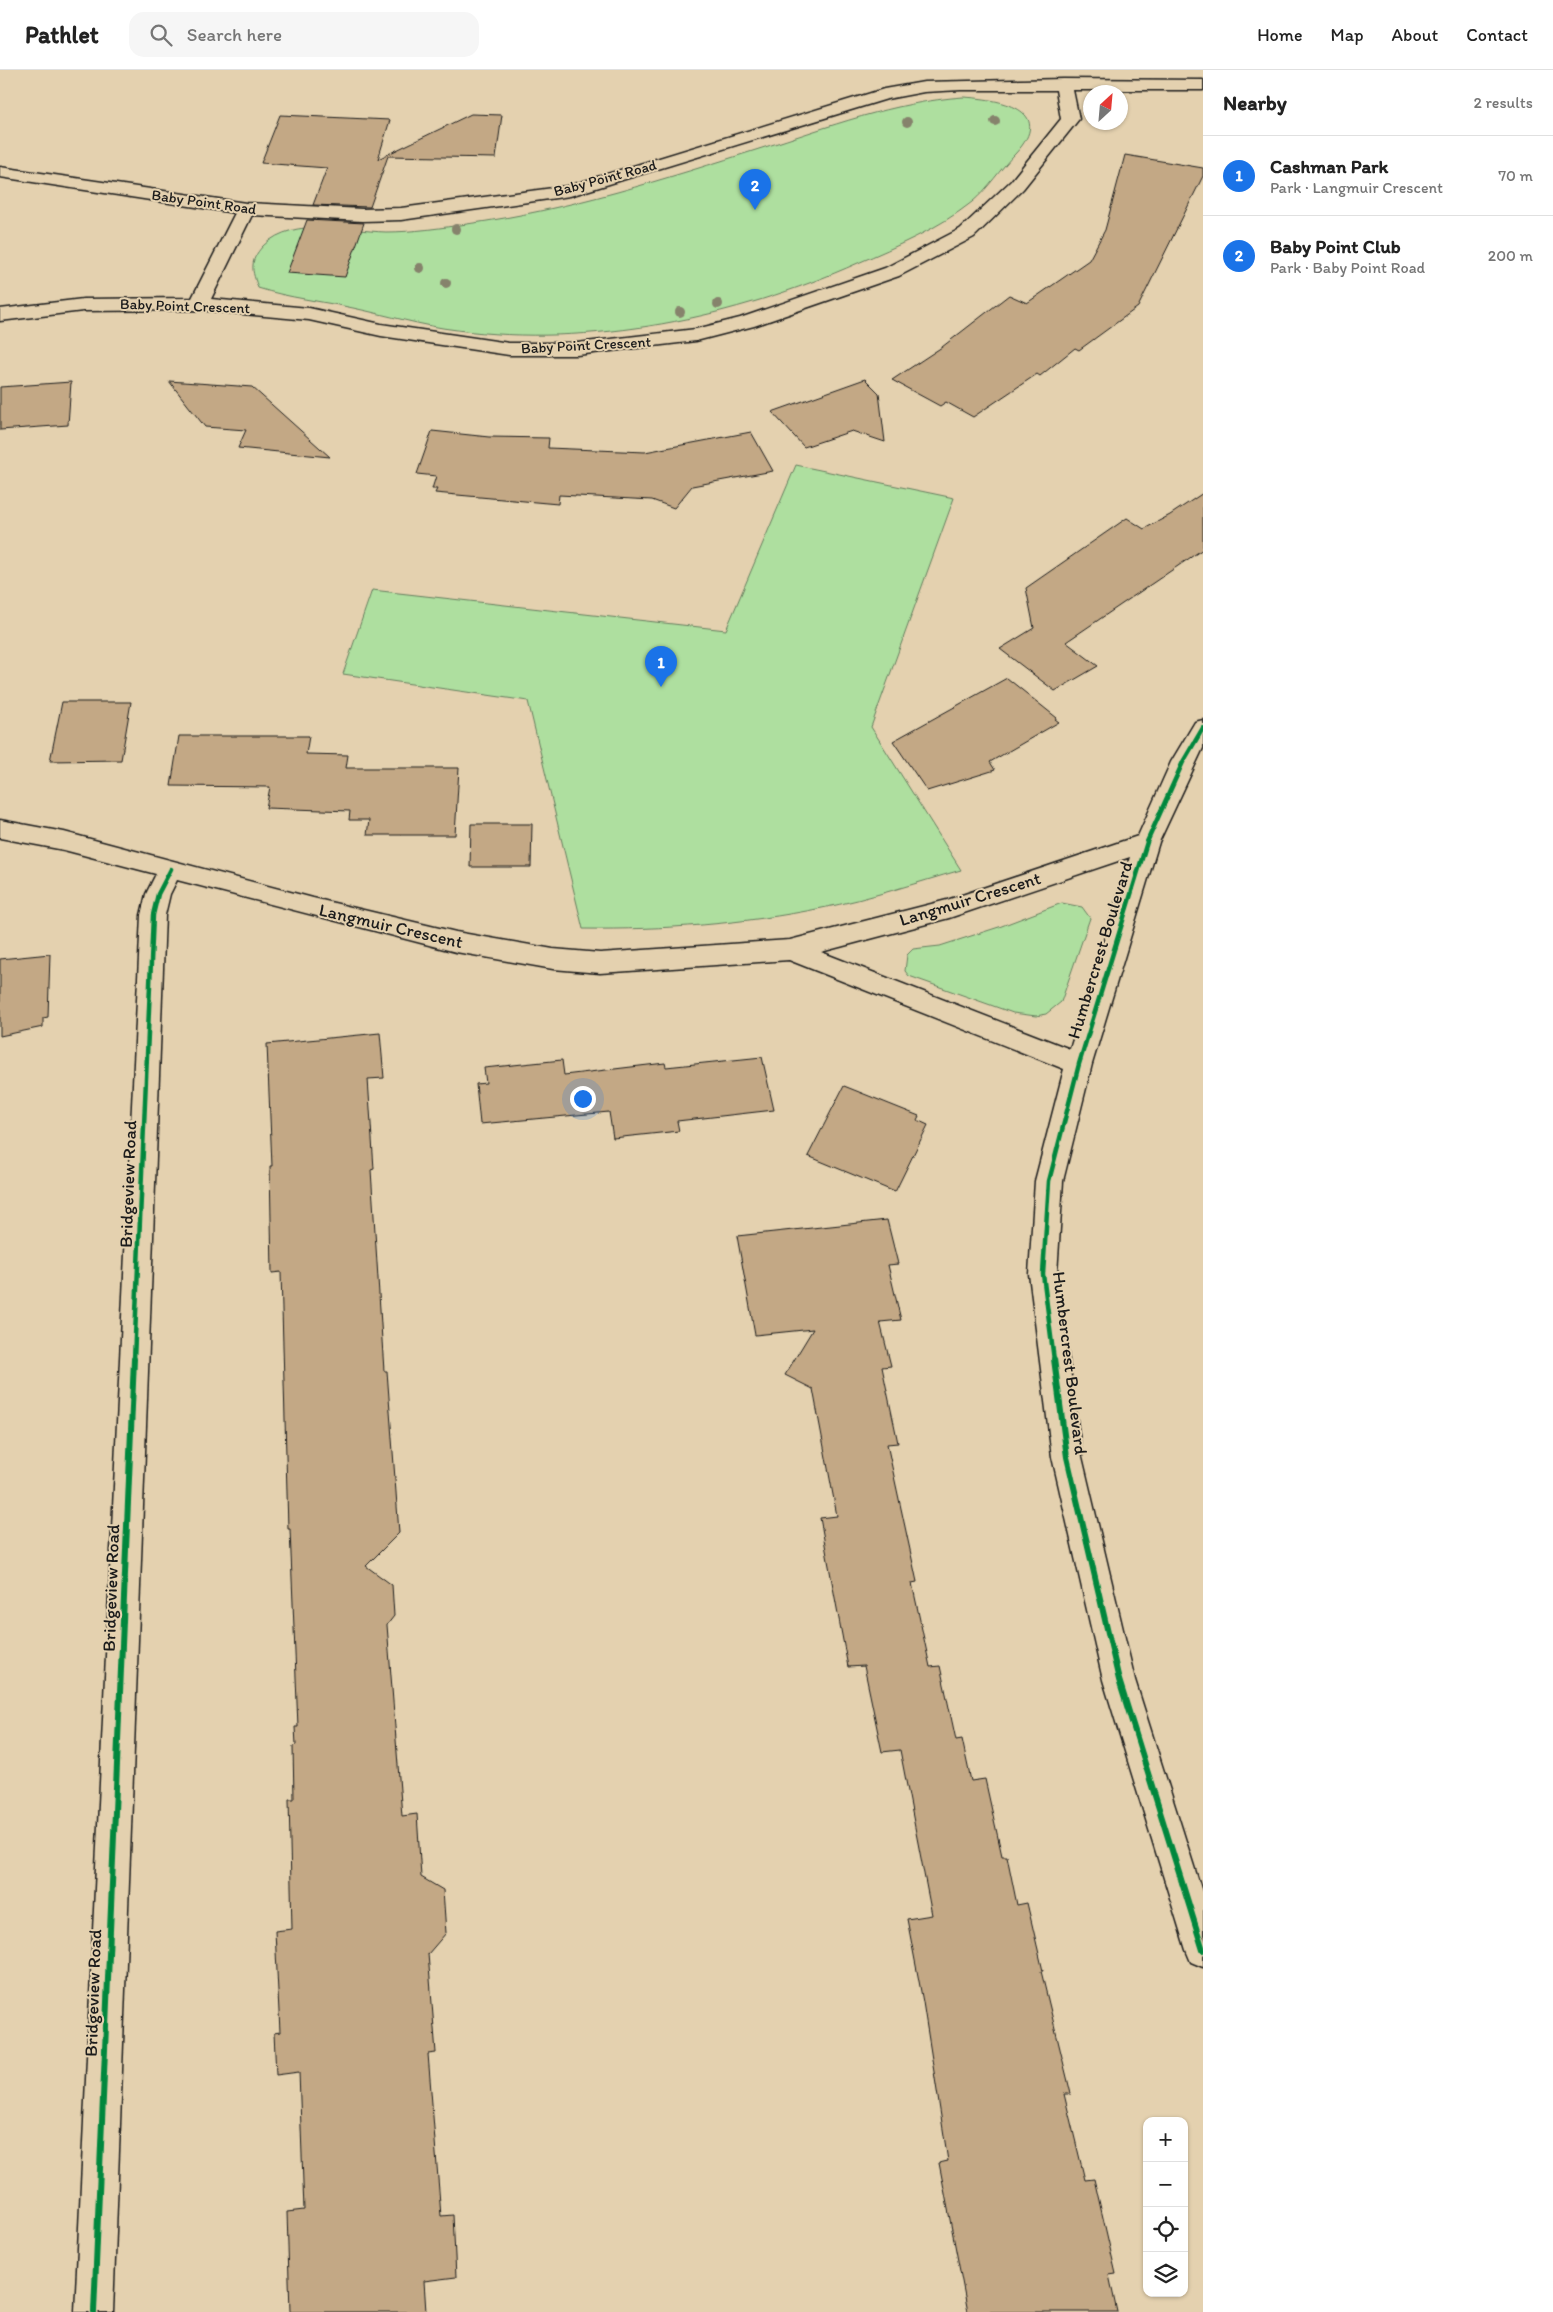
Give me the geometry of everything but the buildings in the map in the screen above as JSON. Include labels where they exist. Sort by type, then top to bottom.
[{"type":"street","name":"Baby Point Road","points":[[0,172],[246,209],[362,216],[401,214],[570,191],[884,94],[924,87],[1063,84],[1203,85]]},
{"type":"street","name":"Baby Point Crescent","points":[[0,314],[83,305],[199,304],[309,314],[390,332],[509,349],[577,349],[651,342],[696,335],[818,299],[892,272],[967,232],[989,214],[1017,185],[1070,119],[1063,84]]},
{"type":"street","points":[[199,304],[246,209]]},
{"type":"street","name":"Humbercrest Boulevard","points":[[1203,728],[1183,762],[1147,842],[1079,1064],[1050,1182],[1043,1274],[1066,1447],[1119,1680],[1203,1950]]},
{"type":"street","name":"Langmuir Crescent","points":[[0,829],[64,841],[456,942],[553,959],[600,963],[790,950],[949,909],[1147,842]]},
{"type":"street","name":"Bridgeview Road","points":[[94,2312],[153,915],[158,894],[171,869]]},
{"type":"street","name":"Langmuir Crescent","points":[[790,950],[1079,1064]]},
{"type":"green space","points":[[963,97],[992,100],[1018,109],[1026,117],[1030,126],[1026,139],[1015,154],[972,202],[931,229],[858,263],[762,299],[712,313],[662,324],[610,331],[559,335],[508,335],[444,328],[281,294],[258,288],[254,274],[254,260],[262,247],[277,236],[291,231],[322,227],[386,232],[417,231],[542,211],[653,182],[861,116],[912,104]]},
{"type":"green space","points":[[796,465],[954,498],[871,727],[961,870],[857,900],[792,914],[703,925],[583,929],[528,701],[343,674],[372,590],[726,630]]},
{"type":"green space","points":[[1062,903],[1082,907],[1090,918],[1061,1002],[1046,1014],[1036,1016],[1013,1013],[909,976],[905,971],[907,955],[913,949],[940,946],[999,927]]},
{"type":"cycle path","points":[[1203,728],[1183,762],[1147,842],[1079,1064],[1049,1181],[1043,1274],[1067,1457],[1119,1680],[1203,1950]]},
{"type":"cycle path","points":[[94,2312],[153,915],[158,894],[171,869]]},
{"type":"place","name":"Baby Point Club","points":[[755,210]]},
{"type":"place","name":"Cashman Park","points":[[661,687]]}]
